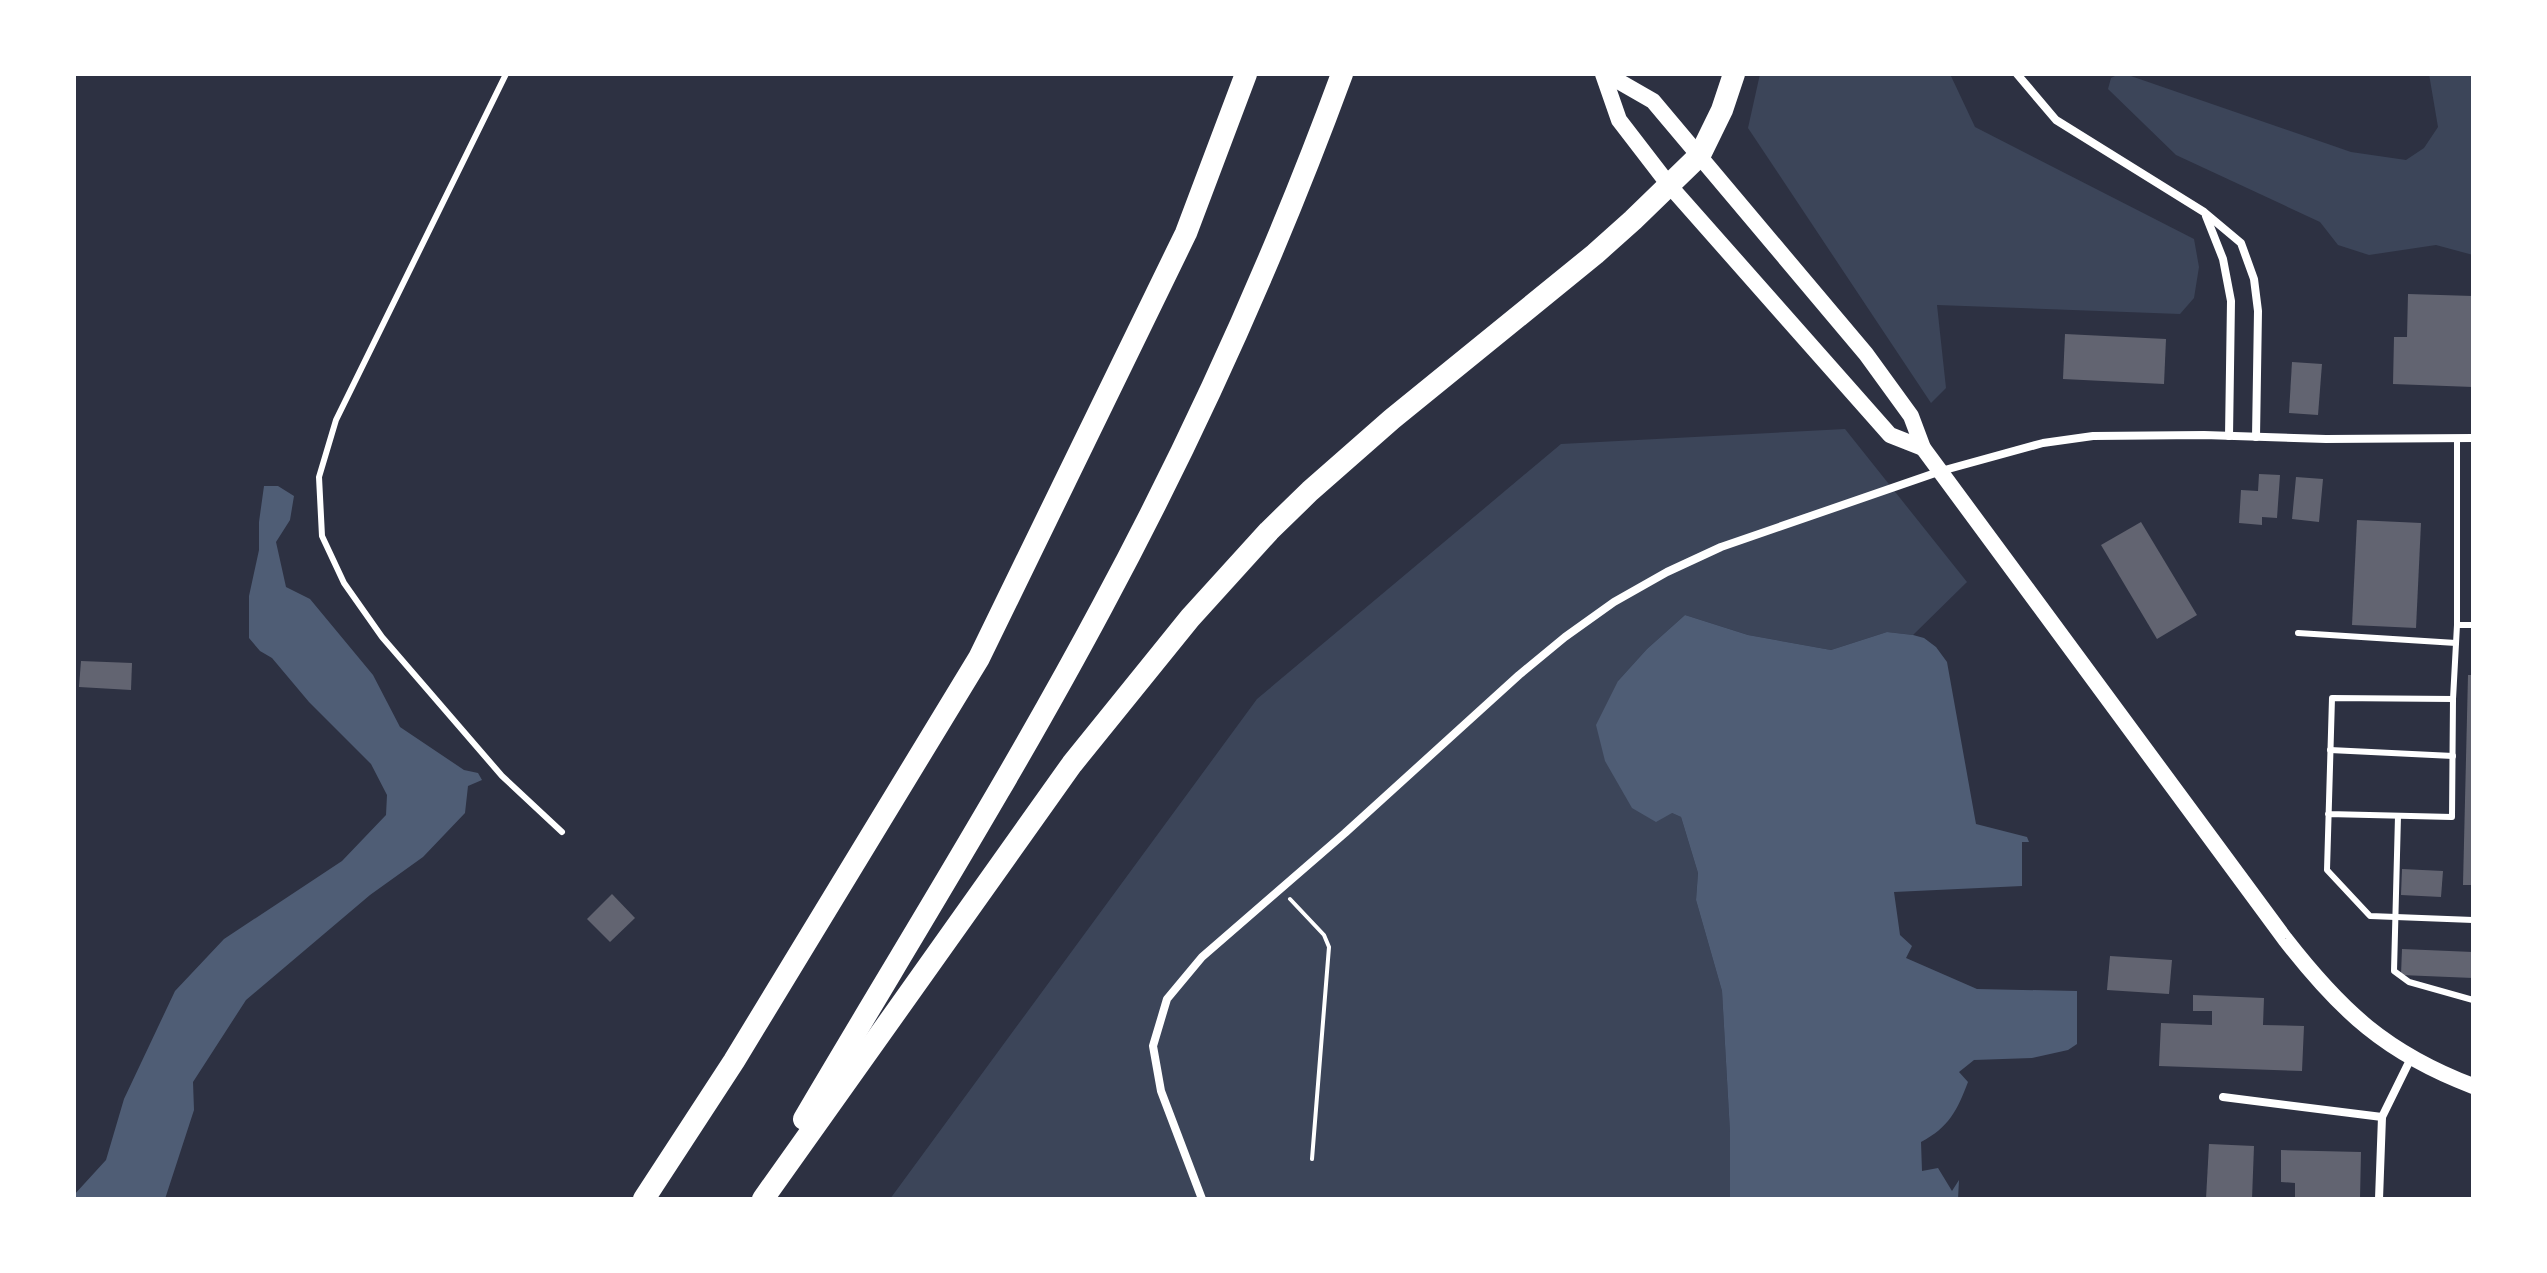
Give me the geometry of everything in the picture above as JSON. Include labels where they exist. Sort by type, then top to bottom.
[{"type":"highway","points":[[644,1199],[734,1061],[979,658],[1186,233],[1246,74]]},
{"type":"highway","points":[[757,1199],[1012,769],[1102,607],[1225,356],[1342,74]]},
{"type":"highway","points":[[763,1199],[1072,764],[1229,573],[1310,491],[1392,419],[1595,254],[1700,155],[1722,110],[1734,74]]},
{"type":"main road","points":[[1604,74],[1653,101],[1866,354],[1911,416],[1923,448],[2309,970],[2360,1023],[2411,1058],[2473,1086]]},
{"type":"main road","points":[[1604,74],[1619,120],[1669,185],[1890,435],[1923,448]]},
{"type":"street","points":[[2017,74],[2056,120],[2204,212],[2241,243],[2254,279],[2258,311],[2256,437]]},
{"type":"street","points":[[2204,212],[2223,259],[2231,301],[2229,436]]},
{"type":"street","points":[[1202,1199],[1161,1091],[1153,1046],[1167,999],[1202,957],[1519,675],[1614,602],[1667,572],[1721,547],[1941,471],[2043,443],[2093,436],[2473,438]]},
{"type":"street","points":[[2379,1199],[2382,1117],[2411,1058]]},
{"type":"street","points":[[2223,1097],[2382,1117]]},
{"type":"lane","points":[[506,74],[336,420],[319,477],[322,536],[344,583],[382,637],[502,776],[562,832]]},
{"type":"lane","points":[[2328,814],[2452,817],[2457,625],[2457,438]]},
{"type":"lane","points":[[2457,625],[2473,625]]},
{"type":"lane","points":[[2298,633],[2456,643]]},
{"type":"lane","points":[[2453,699],[2332,698],[2327,870],[2370,916],[2473,920]]},
{"type":"lane","points":[[2330,750],[2453,756]]},
{"type":"lane","points":[[2398,816],[2394,971],[2409,982],[2473,1000]]},
{"type":"path","points":[[1280,889],[1324,935],[1329,947],[1312,1159]]},
{"type":"shaded area","points":[[1760,74],[1950,74],[1975,127],[2194,239],[2199,267],[2194,298],[2180,314],[1937,305],[1946,388],[1931,403],[1748,128]]},
{"type":"shaded area","points":[[2119,74],[2351,152],[2406,160],[2424,148],[2438,127],[2429,74],[2473,74],[2473,255],[2436,245],[2369,255],[2338,245],[2320,222],[2176,155],[2108,89],[2111,78]]},
{"type":"shaded area","points":[[1845,429],[1967,582],[1913,635],[1887,632],[1831,650],[1748,635],[1685,615],[1647,649],[1618,681],[1672,813],[1681,817],[1698,873],[1696,900],[1722,991],[1730,1132],[1730,1199],[890,1199],[1257,699],[1561,444]]},
{"type":"shaded area","points":[[264,486],[278,486],[294,496],[290,520],[276,542],[286,587],[310,599],[373,675],[400,727],[464,770],[478,773],[482,780],[468,786],[465,813],[423,857],[370,895],[246,1000],[193,1082],[194,1110],[165,1199],[74,1199],[74,1195],[106,1160],[124,1099],[175,991],[224,939],[342,861],[386,815],[387,795],[371,764],[309,702],[272,658],[260,651],[249,638],[249,596],[259,550]]},
{"type":"shaded area","points":[[1685,615],[1748,635],[1831,650],[1887,632],[1913,635],[1924,638],[1936,647],[1947,662],[1976,824],[2027,837],[2029,842],[2022,842],[2022,886],[1894,892],[1900,935],[1912,946],[1906,958],[1977,989],[2077,991],[2077,1044],[2068,1050],[2032,1058],[1974,1060],[1959,1072],[1968,1082],[1956,1110],[1939,1130],[1921,1142],[1922,1171],[1938,1168],[1952,1191],[1959,1180],[1958,1199],[1730,1199],[1730,1132],[1722,991],[1696,900],[1698,873],[1681,817],[1672,813],[1656,822],[1632,808],[1605,761],[1596,725],[1618,681],[1647,649]]},
{"type":"building","points":[[2408,294],[2473,296],[2473,387],[2393,384],[2394,337],[2407,337]]},
{"type":"building","points":[[2065,334],[2166,339],[2164,384],[2063,379]]},
{"type":"building","points":[[2292,362],[2322,364],[2318,415],[2289,413]]},
{"type":"building","points":[[2259,474],[2280,475],[2277,518],[2262,517],[2262,525],[2239,523],[2241,490],[2258,491]]},
{"type":"building","points":[[2296,477],[2323,479],[2319,522],[2292,519]]},
{"type":"building","points":[[2357,520],[2421,523],[2416,628],[2352,625]]},
{"type":"building","points":[[2141,522],[2197,615],[2157,639],[2101,545]]},
{"type":"building","points":[[81,661],[132,663],[131,690],[79,687]]},
{"type":"building","points":[[2468,675],[2473,675],[2473,885],[2463,885]]},
{"type":"building","points":[[2402,869],[2443,871],[2441,897],[2401,895]]},
{"type":"building","points":[[612,894],[635,918],[610,942],[587,919]]},
{"type":"building","points":[[2402,949],[2473,952],[2473,978],[2401,975]]},
{"type":"building","points":[[2110,956],[2172,960],[2169,994],[2107,990]]},
{"type":"building","points":[[2193,995],[2264,998],[2263,1025],[2304,1026],[2302,1071],[2159,1066],[2161,1023],[2212,1025],[2212,1011],[2193,1011]]},
{"type":"building","points":[[2209,1144],[2254,1146],[2252,1199],[2206,1199]]},
{"type":"building","points":[[2281,1150],[2361,1152],[2360,1199],[2295,1199],[2295,1183],[2281,1182]]}]
